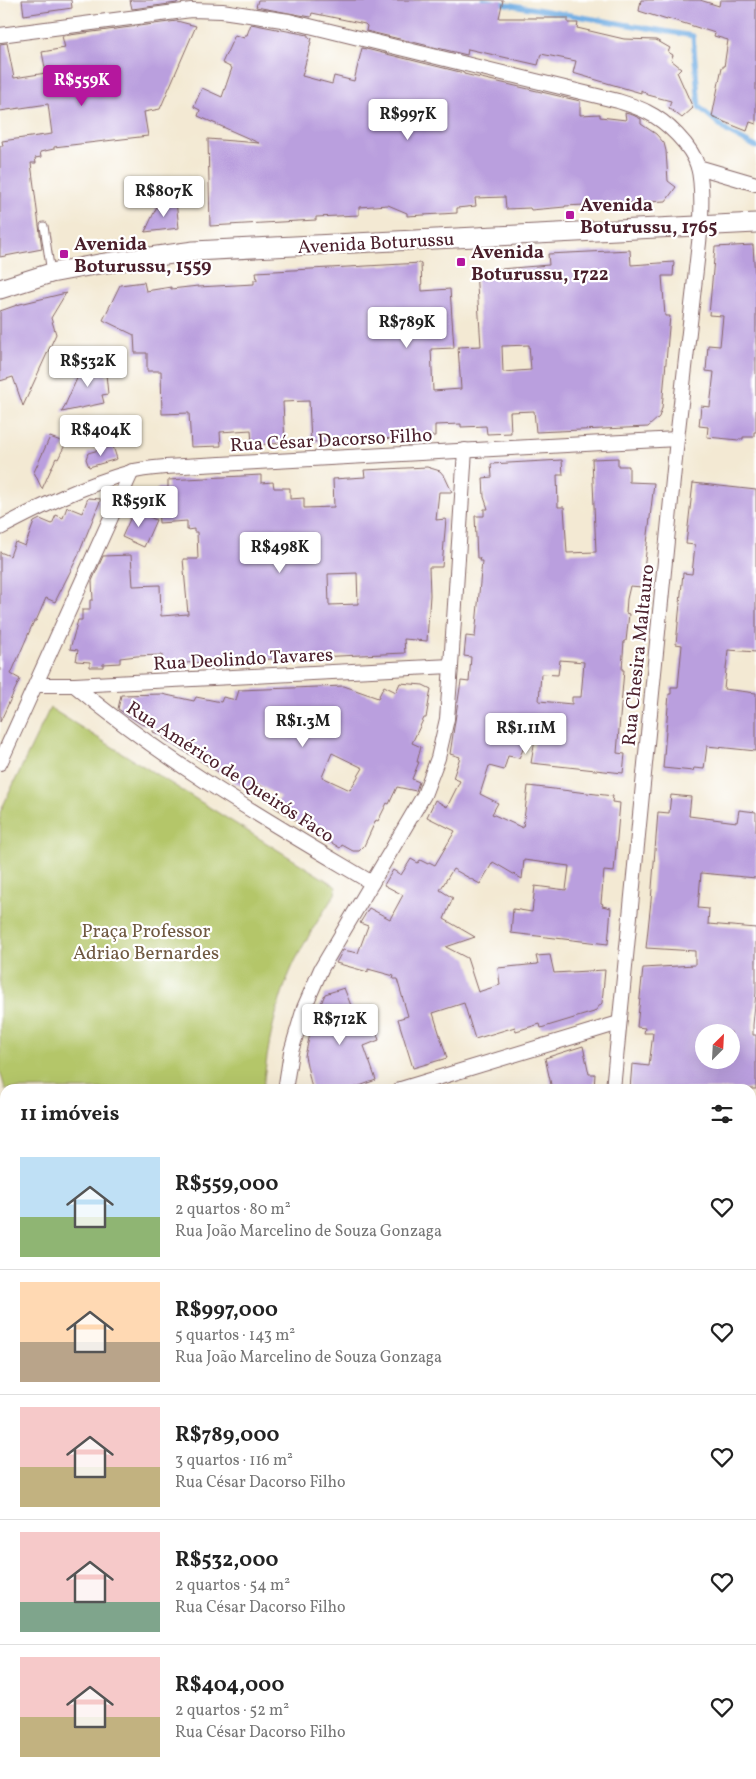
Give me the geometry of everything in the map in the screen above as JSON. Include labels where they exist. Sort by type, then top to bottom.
[{"type":"main road","name":"Avenida Boturussu","points":[[0,289],[51,273],[99,264],[194,251],[756,223]]},
{"type":"street","points":[[0,35],[191,10],[222,11],[289,21],[618,101],[647,112],[669,127],[685,144],[698,167],[756,184]]},
{"type":"street","name":"Rua Chesira Maltauro","points":[[613,1084],[677,440],[701,225],[698,167]]},
{"type":"street","name":"Rua César Dacorso Filho","points":[[0,528],[46,504],[85,487],[132,471],[165,466],[677,440]]},
{"type":"street","points":[[286,1084],[291,1052],[304,1008],[325,962],[424,796],[438,758],[447,719],[465,450]]},
{"type":"street","points":[[0,763],[132,471]]},
{"type":"street","name":"Rua Deolindo Tavares","points":[[36,685],[74,685],[451,666]]},
{"type":"street","name":"Rua Américo de Queirós Faco","points":[[74,685],[102,710],[167,755],[372,883]]},
{"type":"street","points":[[418,1084],[619,1024]]},
{"type":"lane","points":[[44,226],[51,273]]},
{"type":"green space","name":"Praça Professor Adriao Bernardes","points":[[50,708],[336,887],[335,894],[303,945],[282,993],[273,1025],[264,1084],[4,1084],[0,1071],[0,812]]},
{"type":"building","points":[[22,0],[71,0],[72,8],[24,15]]},
{"type":"building","points":[[130,0],[178,0],[177,3],[132,9]]},
{"type":"building","points":[[258,0],[503,0],[499,18],[568,18],[568,23],[578,23],[577,28],[624,39],[656,40],[670,48],[668,52],[673,55],[671,60],[681,68],[677,72],[693,108],[682,118],[669,108],[671,101],[648,95],[641,90],[641,93],[573,73],[576,61],[541,54],[538,65],[468,49],[467,55],[366,31],[367,26],[365,24],[312,13],[311,17],[256,7]]},
{"type":"building","points":[[641,0],[700,0],[719,6],[720,0],[756,0],[756,124],[750,122],[747,131],[712,117],[722,67],[724,67],[728,40],[714,36],[715,33],[639,11]]},
{"type":"building","points":[[177,21],[196,26],[160,109],[144,112],[148,136],[54,147],[54,149],[40,152],[41,157],[35,158],[36,163],[31,163],[42,249],[0,257],[0,146],[3,146],[2,141],[52,134],[48,104],[0,111],[0,44],[7,43],[14,78],[46,73],[42,52],[65,48],[62,36]]},
{"type":"building","points":[[251,24],[308,35],[308,37],[312,38],[302,76],[332,84],[334,76],[354,81],[362,48],[580,101],[580,115],[600,114],[600,117],[626,120],[625,113],[633,115],[641,119],[641,124],[656,134],[664,143],[668,181],[676,187],[666,201],[565,206],[531,210],[530,208],[506,209],[505,197],[475,198],[476,206],[457,208],[457,213],[407,216],[407,213],[388,205],[359,207],[359,215],[316,217],[316,220],[210,226],[208,139],[259,143],[198,116],[200,110],[194,106],[202,88],[222,97],[232,68],[222,63],[235,35],[244,38]]},
{"type":"building","points":[[176,202],[179,228],[145,232],[158,204]]},
{"type":"building","points":[[753,245],[756,294],[756,432],[754,432],[754,437],[743,437],[743,439],[739,440],[707,437],[708,427],[699,426],[701,406],[710,407],[714,372],[706,371],[708,345],[720,346],[723,316],[709,315],[715,247]]},
{"type":"building","points":[[630,250],[631,265],[674,262],[673,276],[662,276],[665,316],[670,316],[662,408],[659,417],[648,427],[536,432],[534,411],[510,412],[511,433],[487,434],[486,426],[461,427],[461,424],[435,425],[435,436],[378,439],[378,441],[362,442],[362,440],[311,442],[309,401],[283,402],[285,443],[252,445],[251,430],[220,432],[221,446],[191,447],[189,413],[162,414],[161,371],[147,371],[147,353],[135,353],[134,335],[103,320],[120,285],[144,282],[146,291],[171,287],[171,289],[254,284],[254,280],[257,280],[256,272],[421,263],[422,291],[450,289],[454,348],[431,349],[433,391],[461,389],[458,347],[481,346],[476,271],[549,265],[548,254]],"holes":[[[529,345],[531,370],[503,372],[502,346]]]},
{"type":"building","points":[[66,293],[51,318],[56,334],[23,406],[13,377],[0,381],[0,311]]},
{"type":"building","points":[[105,364],[108,394],[102,395],[104,403],[62,412],[83,365]]},
{"type":"building","points":[[50,437],[66,443],[58,459],[56,458],[42,489],[34,472]]},
{"type":"building","points":[[113,446],[117,459],[89,467],[86,459],[88,453]]},
{"type":"building","points":[[618,458],[618,466],[629,466],[629,482],[654,483],[642,587],[630,586],[627,599],[626,613],[629,614],[626,641],[624,641],[622,670],[624,670],[617,753],[625,754],[623,773],[531,763],[539,716],[519,758],[508,756],[504,770],[489,766],[480,794],[498,803],[492,814],[523,828],[528,786],[613,796],[612,802],[620,803],[614,872],[604,871],[601,903],[603,904],[602,906],[611,908],[608,944],[511,933],[513,909],[532,912],[535,886],[566,890],[569,866],[524,860],[522,879],[493,862],[480,884],[453,869],[440,890],[453,898],[444,919],[475,937],[446,947],[467,958],[478,992],[500,985],[498,968],[538,964],[536,956],[550,955],[554,973],[605,970],[602,1003],[594,1012],[541,1028],[540,1024],[516,1031],[515,1027],[475,1039],[464,1003],[433,1013],[447,1058],[413,1068],[398,1019],[408,1016],[397,979],[393,979],[394,976],[368,969],[368,972],[336,963],[343,950],[358,953],[368,926],[360,923],[369,908],[390,919],[403,895],[384,885],[393,870],[401,875],[411,859],[418,863],[420,860],[435,865],[455,831],[427,817],[435,800],[447,807],[460,781],[453,778],[460,757],[450,754],[461,681],[469,682],[471,657],[464,656],[466,636],[475,637],[482,561],[479,561],[480,558],[477,558],[475,516],[484,516],[484,509],[488,509],[484,497],[483,478],[492,477],[491,464],[562,460],[563,475],[557,475],[558,507],[564,507],[567,553],[596,552],[592,459]],"holes":[[[560,660],[584,662],[581,697],[572,697],[572,704],[539,701],[541,674],[558,675]]]},
{"type":"building","points":[[427,467],[440,471],[452,492],[439,492],[436,520],[446,519],[442,567],[429,567],[430,595],[427,641],[404,639],[405,653],[162,664],[162,655],[137,656],[120,658],[120,663],[103,664],[103,667],[90,667],[90,662],[76,661],[78,650],[70,649],[78,620],[82,620],[82,610],[90,610],[90,600],[93,600],[92,581],[103,556],[131,555],[133,586],[160,585],[161,616],[188,614],[183,559],[198,559],[197,532],[194,532],[194,529],[187,530],[187,521],[159,523],[157,491],[158,488],[168,488],[168,480],[261,475],[261,483],[273,482],[274,488],[290,488],[290,499],[304,498],[304,508],[334,507],[333,479],[365,477],[364,470]],"holes":[[[357,573],[358,604],[329,605],[328,574]]]},
{"type":"building","points":[[693,483],[756,490],[756,652],[728,650],[724,689],[756,693],[756,751],[707,746],[704,769],[694,768],[693,771],[663,768],[669,694],[671,694],[671,687],[678,687],[682,645],[676,644],[683,573],[692,574],[695,545],[686,544]]},
{"type":"building","points":[[88,498],[101,499],[78,556],[55,602],[46,598],[36,621],[34,621],[11,674],[20,679],[0,722],[0,552],[10,556],[15,542],[25,546],[34,522],[40,519],[52,524],[56,515],[63,518],[67,507],[82,513]]},
{"type":"building","points":[[134,510],[156,520],[144,547],[122,537]]},
{"type":"building","points":[[400,683],[423,685],[431,689],[426,718],[424,718],[412,743],[421,747],[417,762],[419,762],[412,779],[419,782],[416,791],[397,787],[389,804],[387,803],[378,821],[376,820],[364,846],[359,851],[353,851],[342,845],[340,848],[274,807],[280,797],[254,782],[249,791],[163,738],[164,736],[153,732],[154,727],[141,724],[118,709],[121,695],[162,694],[194,701],[196,697],[221,702],[223,697],[236,700],[239,690],[344,686],[378,698],[384,686],[396,692]],"holes":[[[332,753],[363,768],[350,790],[322,777]]]},
{"type":"building","points":[[671,795],[691,797],[689,816],[737,822],[739,810],[756,812],[756,878],[701,873],[698,908],[709,909],[708,924],[756,928],[756,993],[753,1035],[756,1035],[756,1084],[630,1084],[632,1064],[649,1066],[653,1033],[644,1033],[645,1028],[637,1027],[643,968],[695,965],[695,951],[646,948],[658,812],[669,813]]},
{"type":"building","points":[[344,988],[354,1013],[357,1011],[363,1027],[373,1022],[379,1040],[364,1046],[376,1080],[365,1084],[311,1084],[305,1056],[310,1034],[318,1034],[320,1011],[318,1011],[325,994]]},
{"type":"building","points":[[583,1046],[589,1074],[595,1074],[594,1084],[551,1084],[545,1058]]},
{"type":"waterway","points":[[483,0],[693,36],[699,107],[728,132],[756,147]]},
{"type":"place","name":"Avenida Boturussu, 1765","points":[[570,215]]},
{"type":"place","name":"Avenida Boturussu, 1559","points":[[64,254]]},
{"type":"place","name":"Avenida Boturussu, 1722","points":[[461,262]]}]
